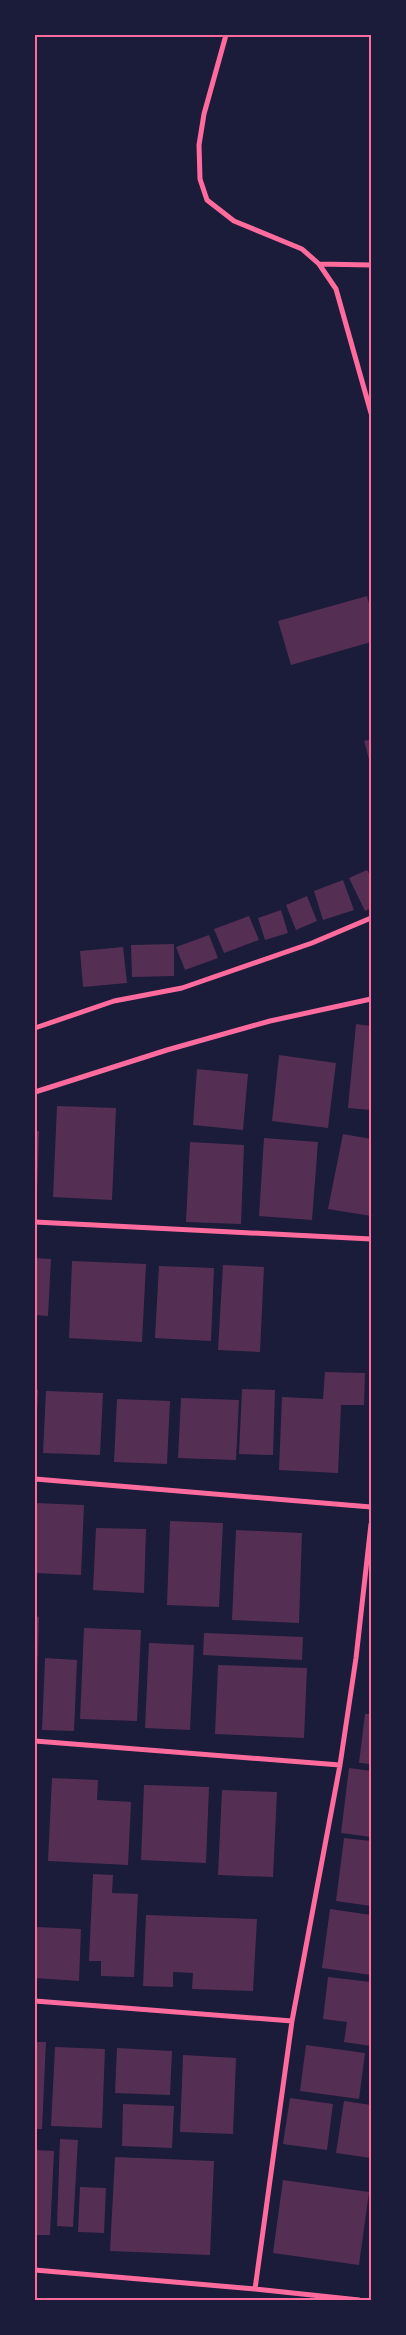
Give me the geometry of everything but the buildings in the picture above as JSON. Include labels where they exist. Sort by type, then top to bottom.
[{"type":"street","points":[[226,35],[204,114],[199,145],[200,179],[207,200],[234,221],[302,249],[318,264],[336,289],[371,413]]},
{"type":"street","points":[[318,264],[371,265]]},
{"type":"street","points":[[35,1028],[114,1001],[182,988],[312,943],[371,918]]},
{"type":"street","points":[[35,1092],[167,1050],[270,1021],[371,999]]},
{"type":"street","points":[[35,1222],[371,1239]]},
{"type":"street","points":[[35,1479],[371,1507]]},
{"type":"street","points":[[255,2289],[292,2021],[340,1765],[356,1658],[371,1524]]},
{"type":"street","points":[[35,1741],[340,1765]]},
{"type":"street","points":[[35,2001],[292,2021]]},
{"type":"street","points":[[35,2270],[359,2300]]}]
